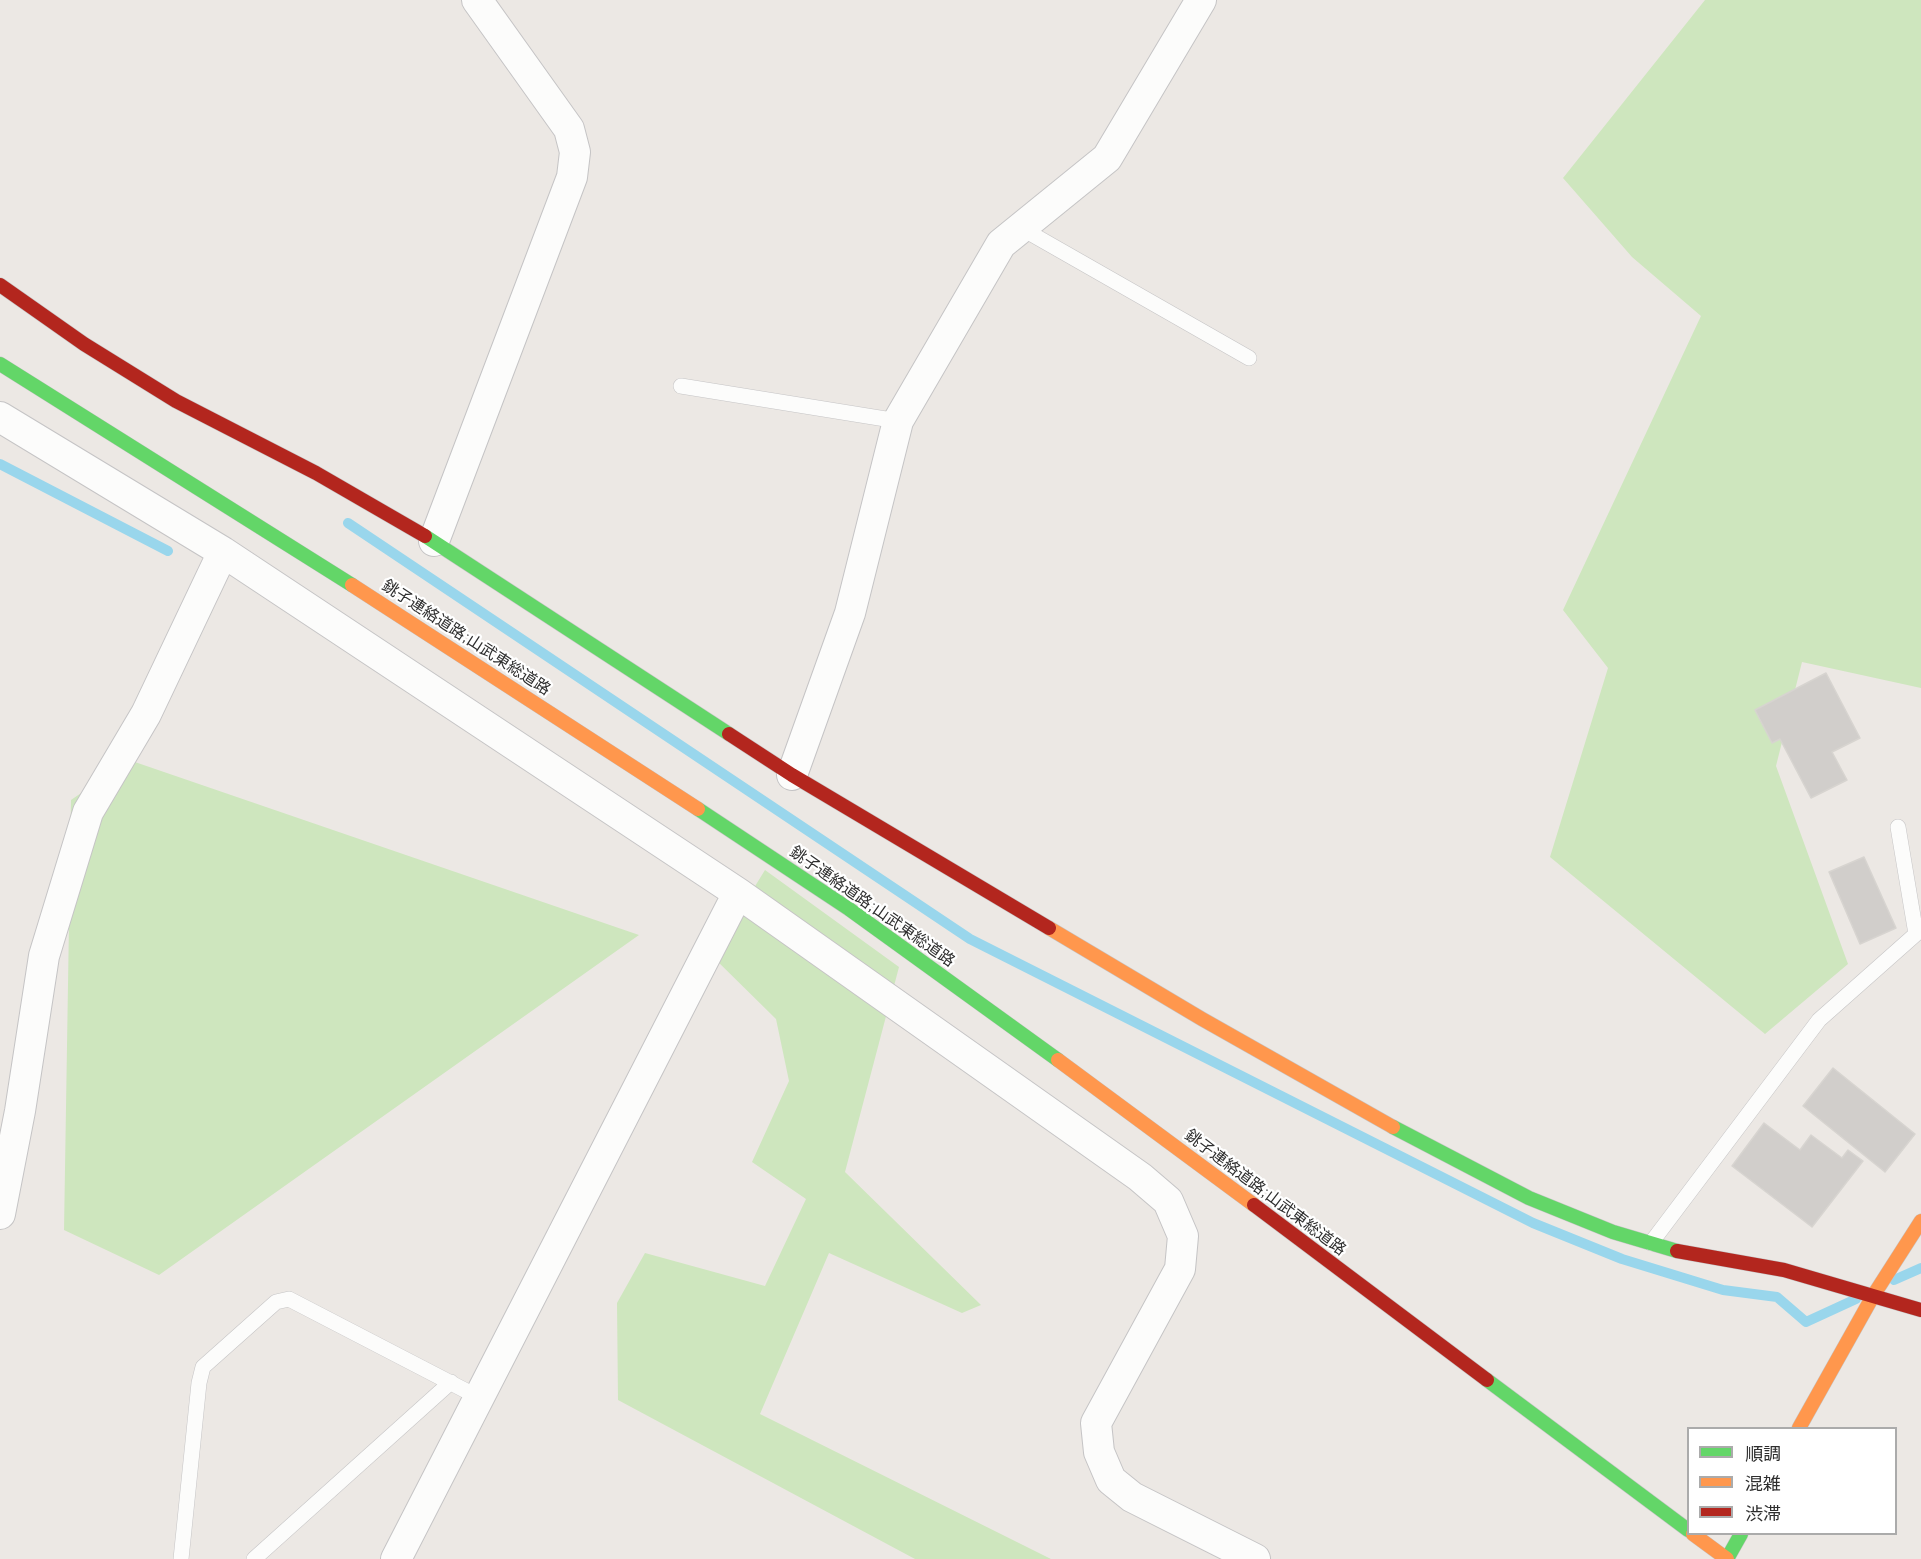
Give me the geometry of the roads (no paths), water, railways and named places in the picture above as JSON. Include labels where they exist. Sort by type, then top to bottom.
[{"type":"main road","points":[[0,285],[84,344],[176,401],[316,474],[434,541],[792,775],[1202,1020],[1360,1109],[1529,1198],[1613,1232],[1692,1255],[1784,1270],[1921,1311]]},
{"type":"main road","name":"銚子連絡道路;山武東総道路","points":[[0,363],[527,696],[849,909],[1112,1099],[1687,1529]]},
{"type":"main road","points":[[1800,1427],[1873,1296],[1921,1221]]},
{"type":"main road","points":[[1696,1535],[1727,1559],[1740,1535]]},
{"type":"street","points":[[434,541],[572,177],[575,152],[569,129],[477,0]]},
{"type":"street","points":[[792,775],[850,613],[898,421],[1001,244],[1107,158],[1200,0]]},
{"type":"street","points":[[0,417],[223,552],[738,893],[1140,1177],[1168,1201],[1183,1236],[1180,1269],[1096,1423],[1099,1452],[1111,1480],[1132,1497],[1255,1559]]},
{"type":"street","points":[[0,1215],[21,1111],[44,956],[88,812],[146,714],[223,552]]},
{"type":"street","points":[[396,1559],[738,893]]},
{"type":"lane","points":[[1021,228],[1249,358]]},
{"type":"lane","points":[[681,386],[898,421]]},
{"type":"lane","points":[[1651,1243],[1819,1020],[1916,933],[1898,827]]},
{"type":"lane","points":[[181,1559],[199,1383],[203,1367],[276,1302],[289,1299],[478,1396]]},
{"type":"lane","points":[[255,1559],[451,1382]]},
{"type":"waterway","points":[[0,464],[168,551]]},
{"type":"waterway","points":[[348,523],[970,939],[1533,1223],[1622,1259],[1723,1290],[1777,1297],[1806,1322],[1856,1299]]},
{"type":"waterway","points":[[1894,1280],[1921,1268]]}]
